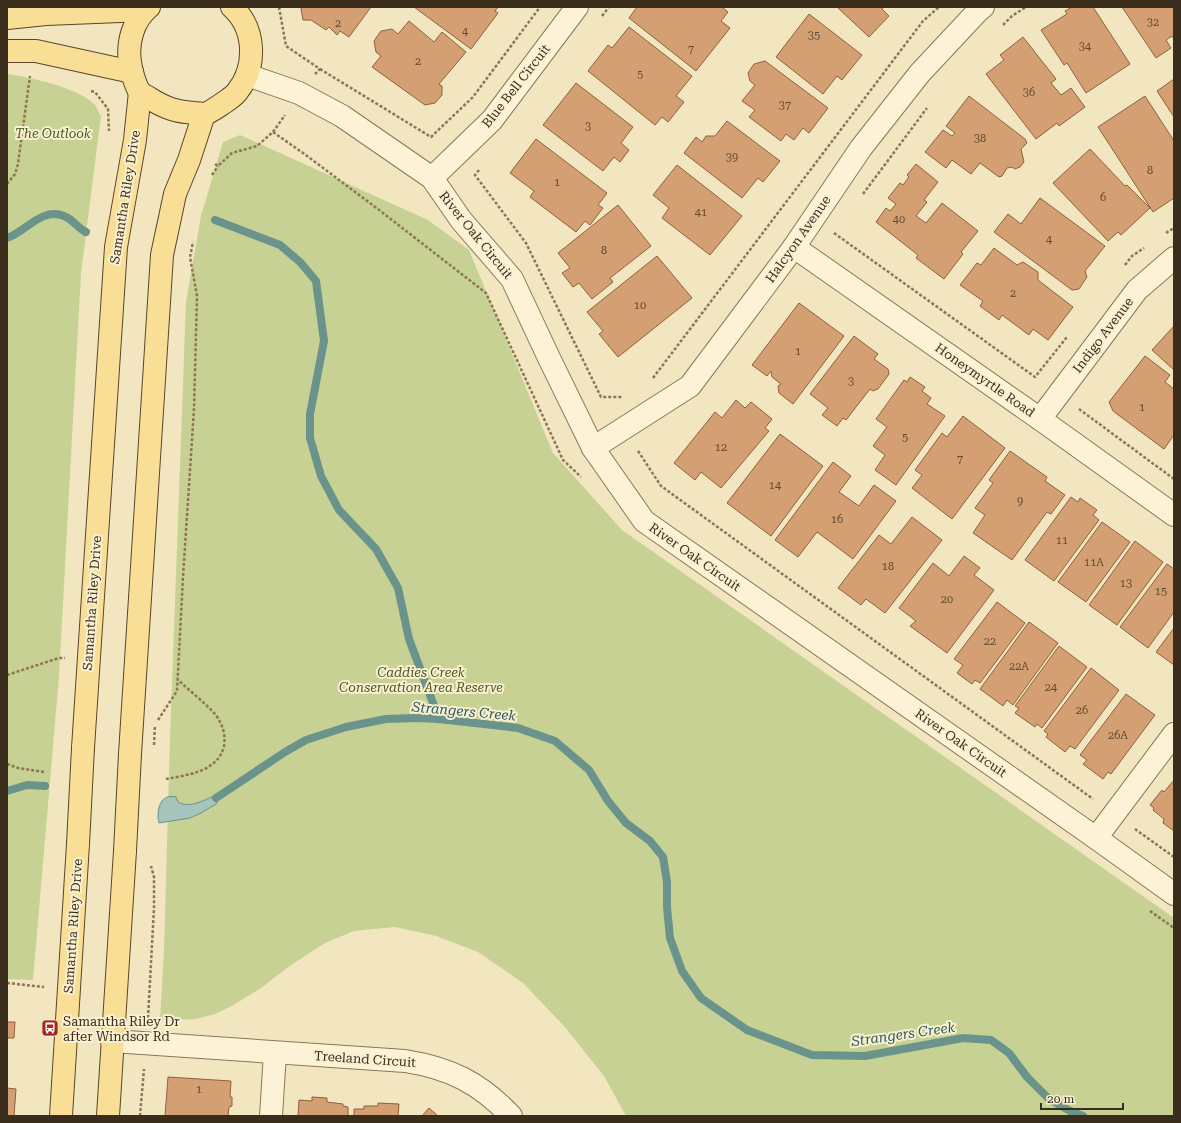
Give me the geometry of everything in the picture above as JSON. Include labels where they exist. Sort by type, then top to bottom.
[{"type":"main road","points":[[147,8],[136,23],[131,37],[129,52],[132,72],[140,92],[164,107],[182,112],[204,114],[220,105],[236,92],[247,75],[251,60],[252,44],[248,29],[238,12],[232,7]]},
{"type":"main road","points":[[248,29],[249,7]]},
{"type":"main road","points":[[7,18],[46,14],[147,8]]},
{"type":"main road","points":[[7,51],[36,51],[132,72]]},
{"type":"main road","name":"Samantha Riley Drive","points":[[61,1116],[83,748],[116,247],[135,140],[140,92]]},
{"type":"main road","points":[[108,1116],[162,255],[175,194],[189,160],[204,114]]},
{"type":"street","name":"Blue Bell Circuit","points":[[432,178],[492,120],[577,7]]},
{"type":"street","name":"Halcyon Avenue","points":[[593,448],[690,386],[794,247],[861,148],[920,73],[983,7]]},
{"type":"street","name":"River Oak Circuit","points":[[247,75],[299,93],[342,116],[432,178],[461,220],[512,279],[593,448],[644,521],[1174,894]]},
{"type":"street","name":"Honeymyrtle Road","points":[[794,247],[1040,419],[1174,515]]},
{"type":"street","name":"Indigo Avenue","points":[[1040,419],[1137,290],[1174,258]]},
{"type":"street","points":[[1096,838],[1174,734]]},
{"type":"street","name":"Treeland Circuit","points":[[112,1041],[405,1061],[424,1064],[447,1071],[469,1081],[487,1093],[511,1116]]},
{"type":"street","points":[[271,1116],[275,1053]]},
{"type":"path","points":[[320,69],[432,137],[473,97],[540,7]]},
{"type":"path","points":[[599,20],[609,7]]},
{"type":"path","points":[[653,378],[923,20],[939,7]]},
{"type":"path","points":[[1001,27],[1012,16],[1026,7]]},
{"type":"path","points":[[7,184],[15,174],[18,164],[31,70]]},
{"type":"path","points":[[89,90],[95,92],[108,109],[109,133]]},
{"type":"path","points":[[862,195],[928,107]]},
{"type":"path","points":[[480,169],[475,175],[526,243],[601,397],[623,397]]},
{"type":"path","points":[[838,227],[834,233],[1035,377],[1069,334]]},
{"type":"path","points":[[1162,236],[1174,228]]},
{"type":"path","points":[[1123,268],[1132,256],[1144,248]]},
{"type":"path","points":[[155,725],[178,691],[183,577],[194,409],[197,296],[190,257],[192,249]]},
{"type":"path","points":[[1083,403],[1079,409],[1174,479]]},
{"type":"path","points":[[638,451],[661,486],[1174,857]]},
{"type":"path","points":[[7,675],[59,658],[89,656]]},
{"type":"path","points":[[166,779],[194,773],[215,762],[222,751],[225,742],[224,731],[214,714],[178,680]]},
{"type":"path","points":[[7,764],[18,768],[44,772]]},
{"type":"path","points":[[140,1116],[154,908],[154,877],[150,864]]},
{"type":"path","points":[[7,983],[44,987]]},
{"type":"green space","name":"The Outlook","points":[[7,74],[54,84],[78,93],[95,105],[101,116],[81,273],[59,676],[33,980],[7,979]]},
{"type":"green space","name":"Caddies Creek Conservation Area Reserve","points":[[240,135],[428,220],[469,250],[553,453],[622,530],[1174,918],[1174,1116],[626,1116],[604,1076],[564,1026],[523,983],[478,952],[436,936],[395,927],[354,931],[325,943],[291,965],[261,988],[232,1006],[215,1014],[196,1019],[160,1020],[164,951],[170,737],[186,302],[201,216],[223,142]]},
{"type":"water","points":[[224,793],[216,804],[201,813],[190,818],[159,823],[158,813],[160,804],[166,798],[171,796],[176,797],[178,802],[189,805]]},
{"type":"building","points":[[302,7],[371,7],[349,37],[340,31],[337,35],[329,27],[326,30],[311,20],[303,20]]},
{"type":"building","points":[[414,7],[498,7],[495,11],[498,13],[471,49]]},
{"type":"building","points":[[637,7],[722,7],[728,12],[721,21],[730,28],[696,71],[629,18]]},
{"type":"building","points":[[837,7],[883,7],[882,9],[889,16],[869,37]]},
{"type":"building","points":[[1072,7],[1093,7],[1130,64],[1086,93],[1067,63],[1064,65],[1041,30],[1067,14],[1065,11]]},
{"type":"building","points":[[1122,7],[1174,7],[1174,39],[1172,36],[1166,40],[1171,48],[1156,58]]},
{"type":"building","points":[[809,14],[862,55],[842,80],[837,76],[823,94],[776,57]]},
{"type":"building","points":[[409,21],[434,42],[442,32],[466,52],[439,84],[442,86],[442,95],[435,103],[425,105],[372,67],[381,56],[376,52],[374,41],[381,31],[392,29],[398,34]]},
{"type":"building","points":[[629,27],[692,76],[676,96],[684,102],[668,122],[662,117],[655,125],[588,71],[608,45],[612,48]]},
{"type":"building","points":[[1023,37],[1056,79],[1051,83],[1061,95],[1071,88],[1085,107],[1059,126],[1057,123],[1036,139],[986,74],[1004,60],[1000,55]]},
{"type":"building","points":[[765,61],[828,108],[809,133],[803,128],[794,140],[786,134],[781,141],[749,117],[755,110],[742,101],[755,85],[750,81],[748,73],[754,64]]},
{"type":"building","points":[[1174,79],[1174,117],[1157,91]]},
{"type":"building","points":[[576,83],[633,127],[621,143],[629,150],[620,162],[614,157],[603,171],[543,125]]},
{"type":"building","points":[[969,96],[1025,139],[1027,143],[1021,149],[1024,162],[1020,167],[1015,169],[1012,167],[1007,168],[1002,176],[999,177],[980,163],[971,174],[952,160],[946,168],[925,152],[943,130],[952,136],[955,133],[946,126]]},
{"type":"building","points":[[1145,96],[1174,141],[1174,198],[1153,212],[1098,127]]},
{"type":"building","points":[[727,121],[780,161],[763,182],[758,178],[742,198],[684,153],[696,137],[702,142],[706,136],[715,136]]},
{"type":"building","points":[[536,139],[607,193],[598,205],[603,208],[590,225],[585,221],[576,232],[530,197],[534,191],[510,173]]},
{"type":"building","points":[[1090,149],[1125,186],[1127,185],[1150,208],[1121,235],[1118,232],[1108,241],[1053,183]]},
{"type":"building","points":[[916,164],[938,182],[924,200],[927,202],[916,216],[926,223],[942,203],[978,231],[961,252],[963,254],[944,279],[916,258],[918,255],[876,222],[886,208],[890,211],[896,204],[888,198],[900,183],[903,185],[909,177],[907,175]]},
{"type":"building","points":[[677,165],[742,216],[710,255],[662,218],[669,208],[653,195]]},
{"type":"building","points":[[1040,198],[1105,246],[1085,271],[1087,277],[1079,289],[1072,290],[994,232],[1008,214],[1021,224]]},
{"type":"building","points":[[618,205],[651,246],[610,278],[613,282],[592,299],[579,283],[573,287],[562,273],[570,268],[558,253]]},
{"type":"building","points":[[994,248],[1017,265],[1023,262],[1038,272],[1038,280],[1073,307],[1048,340],[1033,329],[1029,335],[1002,315],[999,320],[980,306],[983,301],[960,285],[977,263],[981,265]]},
{"type":"building","points":[[657,256],[692,298],[618,357],[599,334],[603,331],[587,312]]},
{"type":"building","points":[[799,303],[844,336],[793,404],[779,393],[778,386],[781,384],[772,377],[771,371],[767,376],[752,365]]},
{"type":"building","points":[[1174,326],[1174,370],[1152,350]]},
{"type":"building","points":[[854,336],[878,354],[874,359],[888,369],[889,374],[878,389],[873,391],[870,389],[846,420],[843,418],[837,426],[822,415],[828,408],[810,394]]},
{"type":"building","points":[[1145,356],[1170,375],[1165,382],[1174,389],[1174,435],[1164,449],[1113,411],[1109,402]]},
{"type":"building","points":[[910,377],[925,387],[922,391],[931,398],[927,404],[945,416],[896,485],[875,470],[885,455],[873,446],[887,427],[876,419],[904,380],[907,382]]},
{"type":"building","points":[[736,400],[745,408],[751,402],[772,419],[765,428],[769,431],[721,488],[701,472],[695,480],[674,463],[715,412],[722,418]]},
{"type":"building","points":[[963,416],[1005,448],[952,519],[912,488],[922,475],[915,470],[942,433],[947,437]]},
{"type":"building","points":[[780,434],[823,466],[771,536],[727,503]]},
{"type":"building","points":[[1010,451],[1047,477],[1045,481],[1065,495],[1051,514],[1047,512],[1012,560],[973,533],[985,515],[975,508],[993,483],[989,480]]},
{"type":"building","points":[[833,462],[851,476],[839,492],[859,506],[874,485],[896,501],[853,559],[817,532],[798,557],[775,540]]},
{"type":"building","points":[[1071,497],[1078,502],[1080,498],[1097,510],[1093,515],[1099,520],[1054,581],[1025,560]]},
{"type":"building","points":[[912,517],[942,540],[885,613],[866,599],[861,605],[838,588],[879,535],[891,544]]},
{"type":"building","points":[[1102,522],[1130,542],[1086,602],[1058,582]]},
{"type":"building","points":[[1135,541],[1163,562],[1117,625],[1089,605]]},
{"type":"building","points":[[964,556],[980,568],[974,575],[994,590],[947,653],[910,626],[916,621],[899,608],[933,563],[949,576]]},
{"type":"building","points":[[1167,564],[1174,569],[1174,612],[1148,648],[1120,627]]},
{"type":"building","points":[[997,602],[1025,623],[980,683],[975,680],[972,684],[957,673],[963,665],[954,659]]},
{"type":"building","points":[[1029,622],[1058,643],[1013,705],[1007,700],[1003,706],[980,689]]},
{"type":"building","points":[[1174,628],[1174,665],[1156,652]]},
{"type":"building","points":[[1059,646],[1087,667],[1042,728],[1037,724],[1035,727],[1015,713],[1019,708],[1015,706]]},
{"type":"building","points":[[1091,668],[1119,690],[1075,749],[1070,746],[1065,752],[1046,737],[1048,734],[1044,731]]},
{"type":"building","points":[[1126,694],[1155,715],[1111,774],[1108,772],[1103,779],[1083,764],[1087,760],[1080,755]]},
{"type":"building","points":[[1174,780],[1174,831],[1163,823],[1164,819],[1153,810],[1154,808],[1150,805],[1162,790],[1164,792]]},
{"type":"building","points":[[7,1022],[15,1022],[14,1038],[7,1038]]},
{"type":"building","points":[[168,1077],[231,1081],[230,1097],[232,1097],[232,1106],[229,1107],[228,1116],[165,1116]]},
{"type":"building","points":[[7,1088],[16,1089],[14,1116],[7,1116]]},
{"type":"building","points":[[312,1097],[327,1098],[327,1102],[343,1104],[343,1106],[348,1107],[348,1116],[298,1116],[299,1100],[312,1101]]},
{"type":"building","points":[[378,1103],[399,1104],[398,1116],[354,1116],[354,1109],[364,1109],[364,1106],[378,1106]]},
{"type":"building","points":[[429,1108],[438,1116],[422,1116]]},
{"type":"waterway","points":[[7,238],[21,231],[41,217],[56,214],[64,216],[86,232]]},
{"type":"waterway","points":[[215,220],[280,245],[300,262],[316,281],[324,341],[310,414],[310,438],[321,476],[339,510],[376,549],[398,588],[409,639],[439,719]]},
{"type":"waterway","name":"Strangers Creek","points":[[216,798],[285,752],[306,740],[346,727],[386,719],[439,719],[518,728],[555,741],[589,770],[608,801],[626,823],[650,841],[663,857],[667,882],[667,907],[670,938],[682,971],[701,998],[747,1030],[812,1055],[865,1056],[963,1038],[991,1040],[1009,1053],[1027,1077],[1049,1099],[1070,1111],[1083,1116]]},
{"type":"waterway","name":"Strangers Creek","points":[[7,791],[27,785],[45,786]]},
{"type":"place","name":"Samantha Riley Dr after Windsor Rd","points":[[50,1028]]}]
